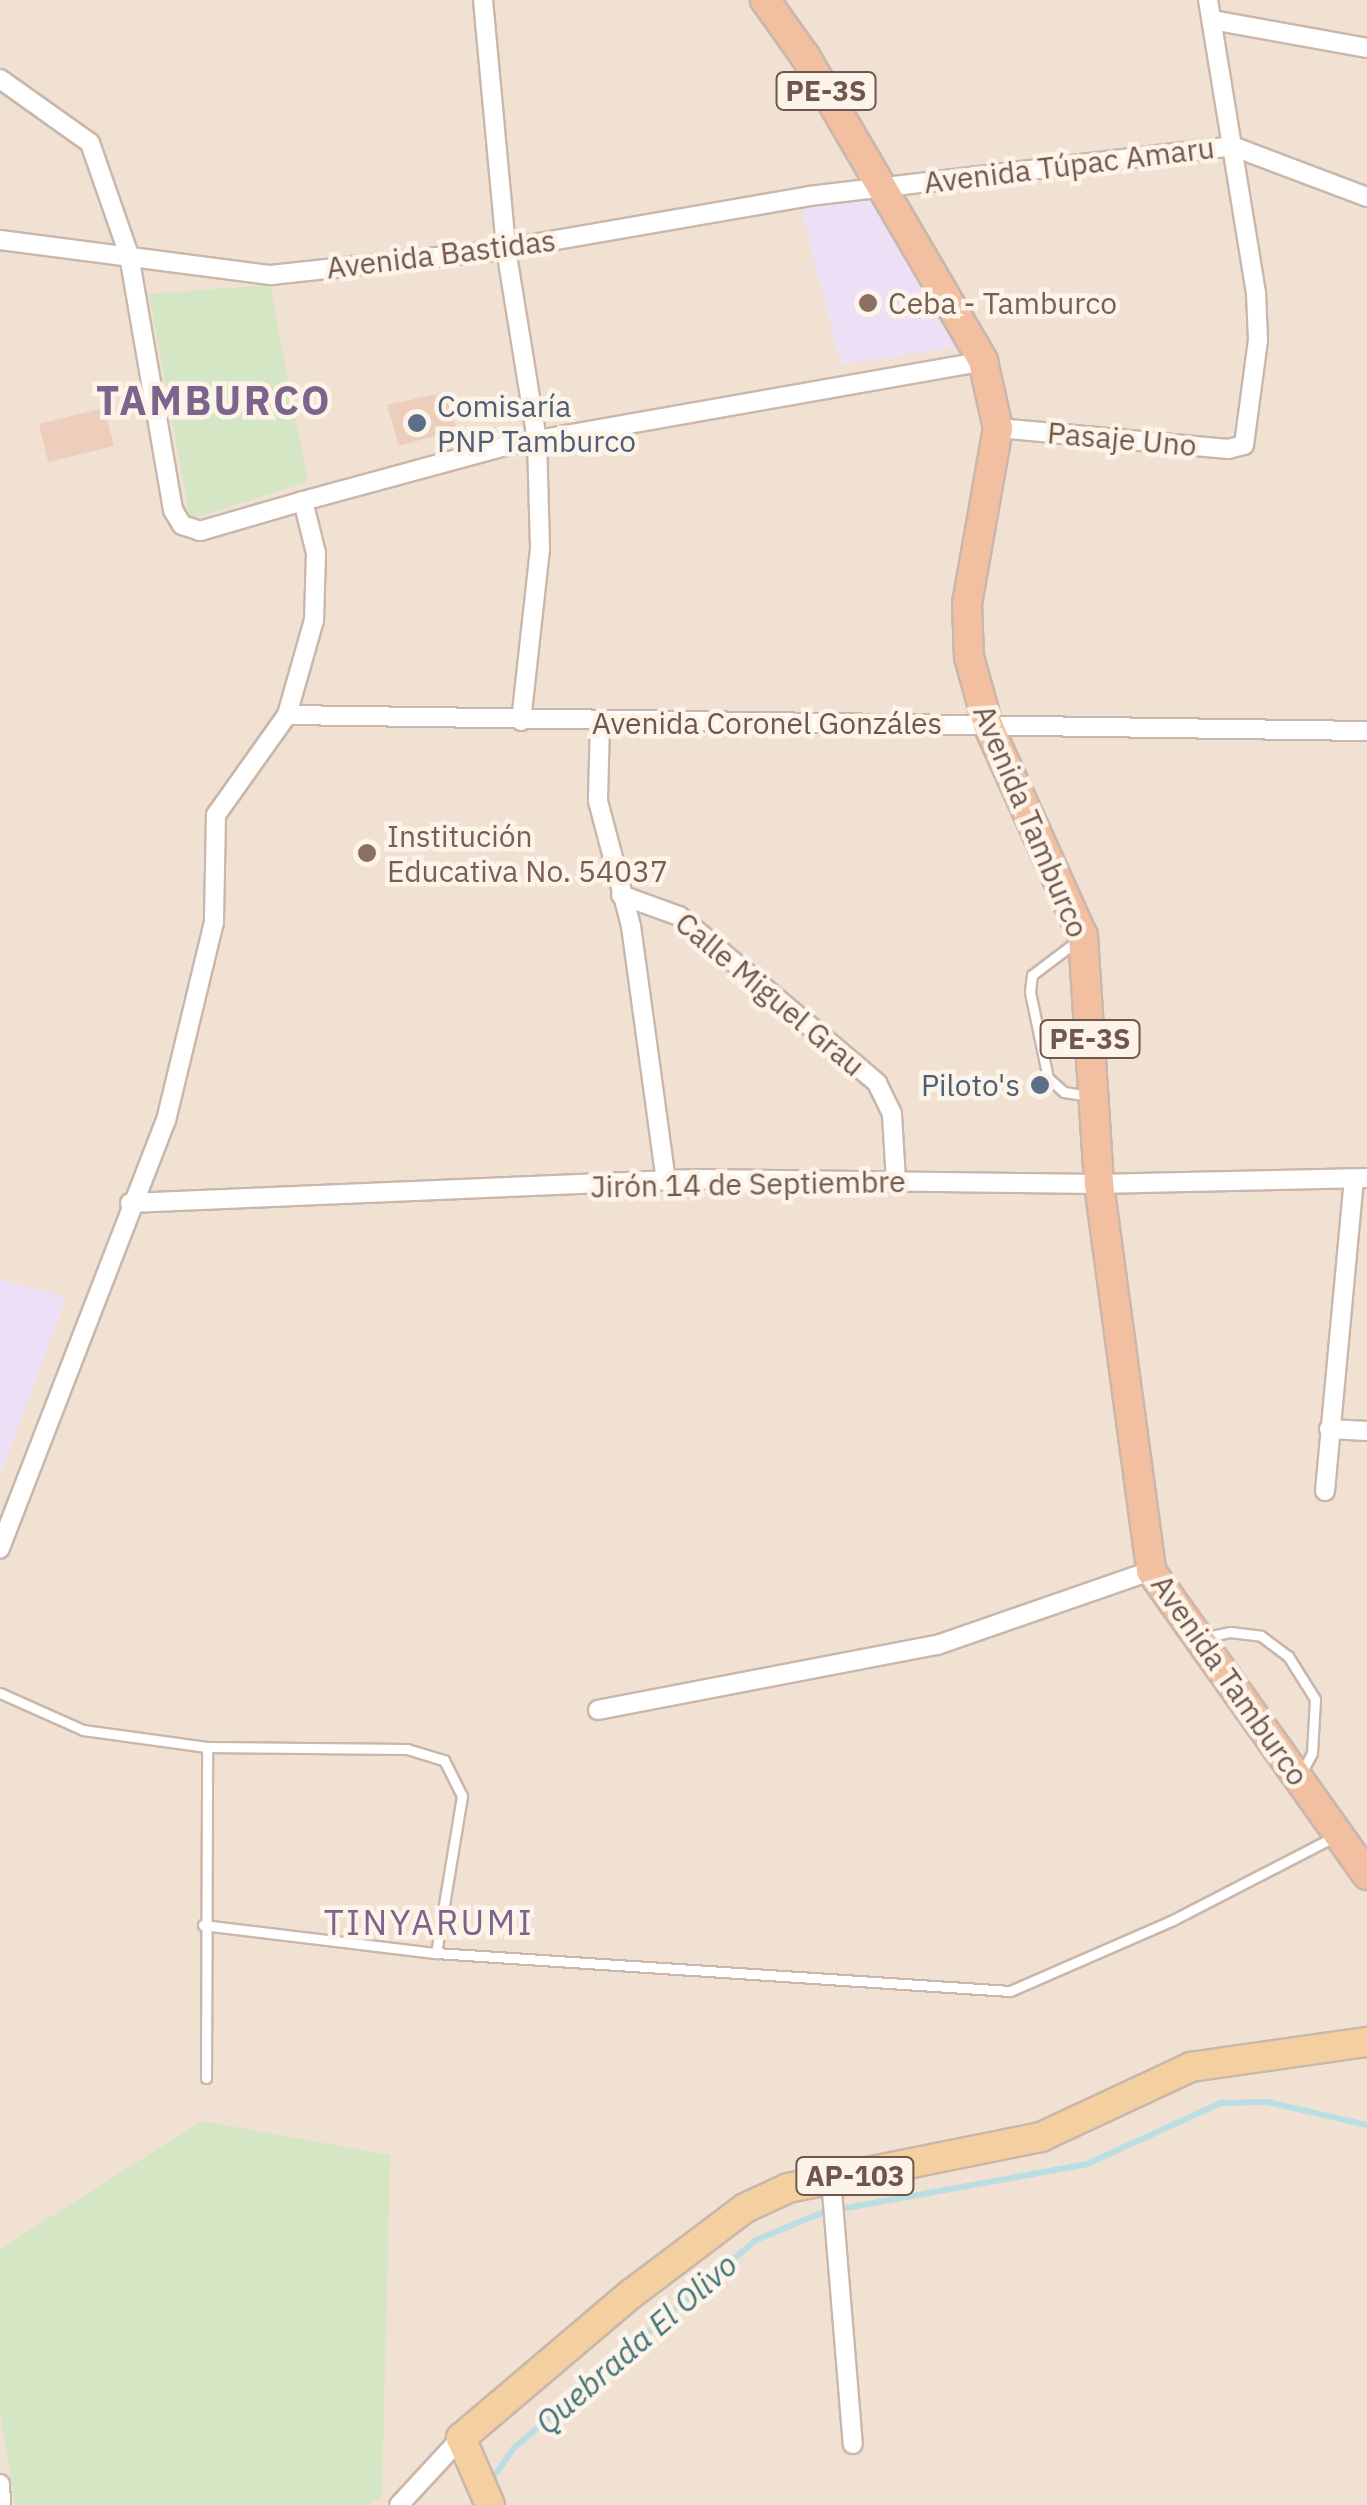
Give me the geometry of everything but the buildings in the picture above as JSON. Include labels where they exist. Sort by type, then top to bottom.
[{"type":"highway","name":"Avenida Tamburco","points":[[765,0],[881,186],[983,361],[998,428],[967,603],[970,657],[988,725],[1084,936],[1098,1184],[1151,1570],[1367,1876]]},
{"type":"main road","name":"AP-103","points":[[461,2438],[590,2326],[744,2208],[831,2179],[901,2170],[1041,2136],[1191,2067],[1367,2042]]},
{"type":"main road","points":[[461,2438],[485,2499]]},
{"type":"street","points":[[483,0],[506,249],[537,440],[540,549],[522,721]]},
{"type":"street","points":[[1208,0],[1232,146]]},
{"type":"street","points":[[1212,20],[1367,48]]},
{"type":"street","points":[[0,80],[90,143],[129,255],[173,510],[182,525],[200,531],[537,440],[983,361]]},
{"type":"street","name":"Avenida Túpac Amaru","points":[[881,186],[1232,146],[1367,197]]},
{"type":"street","name":"Pasaje Uno","points":[[998,428],[1228,449],[1244,445],[1258,340],[1232,146]]},
{"type":"street","name":"Avenida Bastidas","points":[[0,240],[271,275],[506,249],[881,186]]},
{"type":"street","points":[[0,1549],[95,1311],[130,1203],[166,1120],[214,922],[216,815],[287,716],[314,620],[316,553],[303,502]]},
{"type":"street","name":"Avenida Coronel Gonzáles","points":[[287,716],[1367,731]]},
{"type":"street","points":[[600,722],[598,802],[641,980],[666,1181]]},
{"type":"street","name":"Calle Miguel Grau","points":[[621,896],[679,916],[877,1083],[892,1114],[896,1182]]},
{"type":"street","points":[[1325,1491],[1329,1429],[1361,1179]]},
{"type":"street","name":"Jirón 14 de Septiembre","points":[[130,1203],[666,1181],[1098,1184],[1361,1179]]},
{"type":"street","points":[[1329,1429],[1367,1431]]},
{"type":"street","points":[[598,1710],[937,1645],[1151,1570]]},
{"type":"street","points":[[831,2179],[853,2444]]},
{"type":"street","points":[[399,2505],[461,2438]]},
{"type":"street","points":[[0,2484],[1,2505]]},
{"type":"lane","points":[[1084,936],[1044,962],[1032,976],[1030,992],[1048,1078],[1064,1092],[1094,1097]]},
{"type":"lane","points":[[1199,1638],[1230,1632],[1260,1636],[1288,1656],[1314,1699],[1312,1753],[1299,1779]]},
{"type":"lane","points":[[0,1692],[83,1730],[208,1746],[407,1748],[444,1760],[462,1796],[436,1953]]},
{"type":"lane","points":[[206,2078],[203,1925],[208,1746]]},
{"type":"lane","points":[[203,1925],[436,1953],[1010,1991],[1173,1920],[1338,1834]]},
{"type":"shaded area","points":[[0,0],[1367,0],[1367,2505],[0,2505]]},
{"type":"shaded area","points":[[873,196],[962,346],[841,365],[799,202]]},
{"type":"shaded area","points":[[0,1280],[66,1297],[0,1477]]},
{"type":"green space","points":[[270,285],[308,482],[190,519],[149,294]]},
{"type":"green space","points":[[202,2121],[390,2155],[382,2497],[368,2505],[15,2505],[0,2414],[0,2249]]},
{"type":"waterway","name":"Quebrada El Olivo","points":[[489,2483],[514,2448],[756,2240],[824,2212],[1087,2164],[1221,2103],[1267,2102],[1367,2125]]},
{"type":"place","name":"Ceba - Tamburco","points":[[868,303]]},
{"type":"place","name":"Comisaría PNP Tamburco","points":[[417,423]]},
{"type":"place","name":"Institución Educativa No. 54037","points":[[367,853]]},
{"type":"place","name":"Piloto's","points":[[1040,1085]]},
{"type":"district","name":"TAMBURCO","points":[[214,400]]},
{"type":"district","name":"TINYARUMI","points":[[429,1922]]}]
